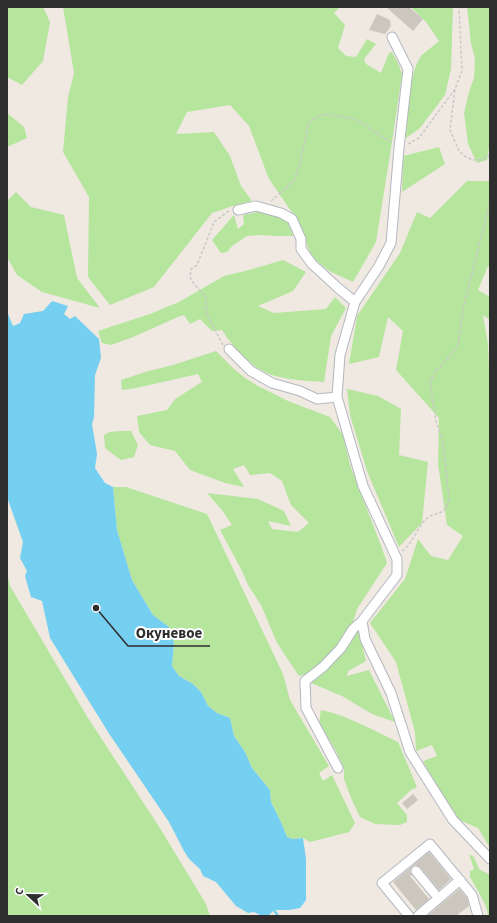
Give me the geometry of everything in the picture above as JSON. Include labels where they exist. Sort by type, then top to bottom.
[{"type":"lane","points":[[338,768],[306,708],[305,681],[323,667],[341,648],[353,629],[362,621],[398,575],[398,560],[363,486],[337,397],[340,355],[355,302],[379,266],[390,243],[408,68],[392,37]]},
{"type":"lane","points":[[238,210],[256,206],[281,213],[292,219],[301,238],[301,249],[312,264],[336,287],[355,302]]},
{"type":"lane","points":[[229,349],[251,371],[272,383],[300,391],[317,399],[337,397]]},
{"type":"lane","points":[[362,621],[365,640],[391,693],[410,752],[453,820],[490,860]]},
{"type":"lane","points":[[409,916],[382,883],[411,866],[430,844],[472,895],[478,916]]},
{"type":"lane","points":[[411,866],[434,893]]},
{"type":"lane","points":[[418,916],[460,880]]},
{"type":"path","points":[[455,89],[450,130],[459,151],[466,157],[473,160],[479,160],[490,155]]},
{"type":"green space","points":[[7,7],[43,7],[50,22],[43,61],[22,85],[7,77]]},
{"type":"green space","points":[[63,7],[340,7],[334,13],[345,25],[338,48],[346,56],[356,57],[367,39],[376,44],[364,59],[366,64],[381,73],[389,53],[392,52],[402,74],[376,242],[353,282],[329,271],[311,256],[300,224],[269,179],[249,126],[230,105],[187,112],[176,134],[214,132],[230,156],[241,186],[252,201],[212,213],[154,287],[110,305],[88,277],[89,197],[63,152],[68,97],[74,73]]},
{"type":"green space","points":[[411,7],[453,7],[451,69],[445,95],[420,128],[406,138],[411,83],[414,71],[422,55],[439,41],[426,22]]},
{"type":"green space","points":[[467,7],[490,7],[490,140],[487,160],[477,163],[468,144],[464,113],[474,78],[475,58],[471,44]]},
{"type":"green space","points":[[7,113],[24,127],[27,138],[7,147]]},
{"type":"green space","points":[[439,147],[445,164],[402,192],[403,156]]},
{"type":"green space","points":[[467,181],[490,181],[490,267],[488,266],[478,290],[490,297],[490,320],[483,315],[488,344],[490,393],[490,848],[478,828],[459,820],[452,813],[423,761],[437,756],[432,745],[416,751],[415,732],[396,662],[370,623],[405,579],[418,539],[431,556],[448,560],[463,536],[447,525],[438,464],[439,418],[396,370],[403,331],[388,317],[379,357],[349,364],[357,316],[400,253],[417,212],[430,218]]},
{"type":"green space","points":[[16,192],[31,207],[64,215],[77,278],[100,308],[42,292],[17,275],[7,257],[7,201]]},
{"type":"green space","points":[[258,212],[273,214],[288,222],[293,236],[247,236],[232,246],[227,252],[221,253],[212,240],[234,215],[238,229],[244,224],[243,215]]},
{"type":"green space","points":[[283,260],[306,272],[293,291],[258,306],[274,313],[326,309],[335,297],[346,308],[331,336],[324,382],[284,378],[264,372],[243,356],[222,330],[212,331],[200,319],[190,324],[184,315],[111,345],[102,343],[98,331],[150,314],[179,302],[224,276]]},
{"type":"green space","points":[[216,351],[245,378],[258,386],[288,401],[330,417],[343,435],[350,465],[387,563],[357,609],[353,622],[340,647],[316,671],[299,676],[277,643],[261,605],[248,585],[220,530],[232,525],[222,510],[207,493],[258,499],[284,511],[291,526],[268,521],[272,529],[298,532],[309,523],[291,505],[282,481],[270,473],[250,475],[244,465],[233,469],[244,487],[225,483],[190,470],[175,451],[150,445],[139,432],[137,416],[167,410],[175,399],[202,382],[198,374],[122,390],[121,380]]},
{"type":"green space","points":[[347,389],[378,396],[401,409],[399,455],[428,462],[422,523],[399,547],[367,471],[350,415]]},
{"type":"green space","points":[[131,431],[138,445],[134,457],[121,460],[105,448],[104,435],[110,432]]},
{"type":"green space","points":[[113,487],[126,487],[207,514],[283,674],[290,700],[329,766],[319,773],[323,781],[332,775],[355,823],[349,832],[310,842],[303,838],[293,839],[287,837],[271,802],[270,790],[252,768],[245,752],[234,736],[230,718],[217,713],[208,706],[201,692],[193,684],[179,676],[172,666],[174,643],[169,627],[153,615],[132,580],[117,530]]},
{"type":"green space","points":[[7,572],[10,586],[88,718],[158,825],[206,904],[210,916],[7,916]]},
{"type":"green space","points":[[358,629],[366,661],[348,671],[347,676],[369,670],[395,722],[372,714],[342,696],[311,683],[312,680]]},
{"type":"green space","points":[[321,710],[350,719],[398,742],[417,787],[411,790],[397,803],[407,815],[407,822],[400,825],[375,824],[360,817],[344,779],[344,769],[336,751],[319,723]]},
{"type":"green space","points":[[469,854],[474,857],[479,869],[490,875],[490,916],[488,916],[487,909],[470,877],[470,871],[474,869]]},
{"type":"water","points":[[52,301],[68,306],[64,314],[70,319],[75,316],[99,339],[101,358],[95,375],[94,417],[92,424],[97,454],[95,468],[105,483],[113,487],[117,530],[132,580],[153,615],[169,627],[174,643],[172,666],[179,676],[193,684],[201,692],[208,706],[217,713],[230,718],[234,736],[245,752],[252,768],[270,790],[271,802],[287,837],[293,839],[303,838],[306,859],[306,900],[300,908],[290,910],[274,910],[268,916],[262,916],[254,912],[248,913],[236,906],[216,882],[203,876],[200,869],[189,859],[169,822],[108,732],[50,638],[42,601],[31,597],[25,576],[27,571],[20,558],[23,542],[7,497],[7,315],[8,314],[13,326],[20,323],[24,314],[43,311]]},
{"type":"building","points":[[386,7],[409,7],[423,19],[413,31]]},
{"type":"building","points":[[377,14],[390,20],[391,26],[385,34],[369,30]]},
{"type":"building","points":[[413,794],[418,800],[407,809],[402,803]]},
{"type":"building","points":[[429,852],[451,879],[439,890],[420,867],[415,865],[412,867],[410,872],[412,875],[410,876],[429,899],[416,910],[393,882]]},
{"type":"building","points":[[459,889],[467,898],[469,906],[456,916],[427,916]]},
{"type":"waterway","points":[[274,910],[278,916]]},
{"type":"place","name":"Окуневое","points":[[96,608]]}]
